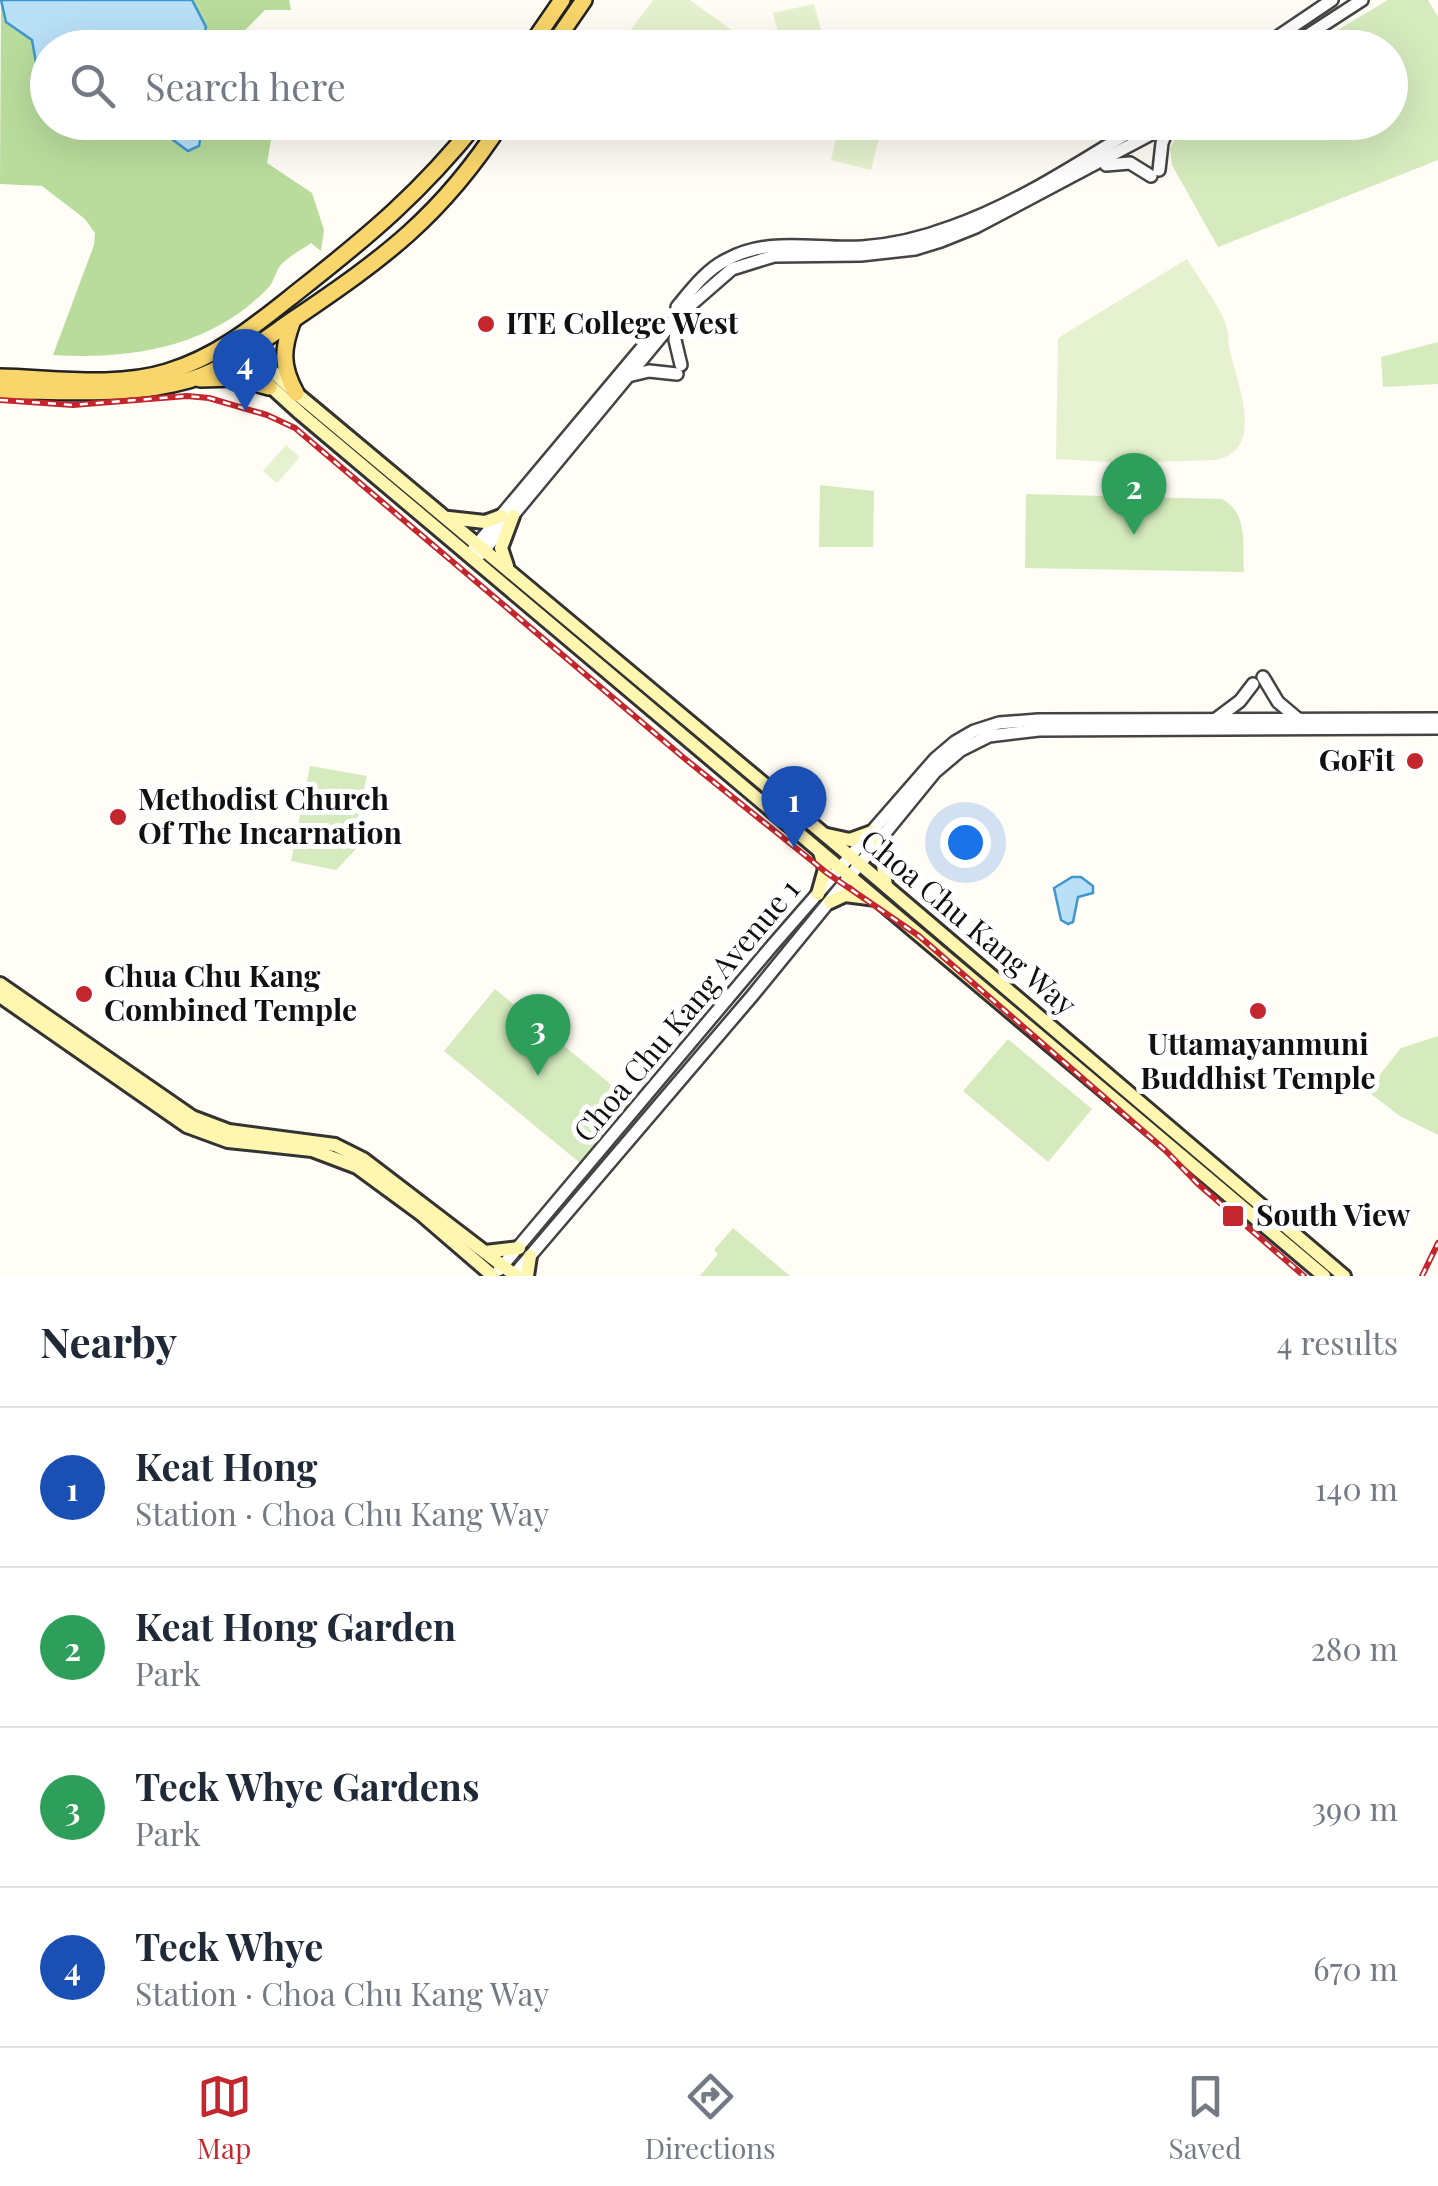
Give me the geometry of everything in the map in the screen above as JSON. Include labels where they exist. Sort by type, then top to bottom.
[{"type":"main road","points":[[541,30],[562,0]]},
{"type":"main road","points":[[562,30],[584,0]]},
{"type":"main road","points":[[192,379],[241,346],[383,225],[436,173],[463,140]]},
{"type":"main road","points":[[0,377],[147,376],[241,346],[293,320],[399,245],[454,191],[489,140]]},
{"type":"main road","points":[[293,320],[282,358],[296,393]]},
{"type":"main road","name":"Choa Chu Kang Way","points":[[241,346],[270,387],[472,558],[820,850],[886,886],[1344,1276]]},
{"type":"main road","name":"Choa Chu Kang Way","points":[[241,346],[820,832],[878,900],[1324,1276]]},
{"type":"main road","points":[[0,391],[134,392],[192,379],[236,378],[270,387]]},
{"type":"main road","points":[[447,518],[485,522],[507,516],[501,548],[508,568]]},
{"type":"main road","points":[[820,832],[850,840],[875,835],[886,886]]},
{"type":"main road","points":[[820,850],[825,869],[824,898],[858,894],[878,900]]},
{"type":"main road","points":[[0,984],[192,1117],[229,1131],[314,1140],[349,1152],[416,1196],[509,1274]]},
{"type":"main road","points":[[0,996],[178,1121],[228,1141],[312,1150],[344,1160],[414,1208],[463,1251],[509,1274]]},
{"type":"main road","points":[[463,1251],[472,1276]]},
{"type":"main road","points":[[485,1252],[524,1252]]},
{"type":"main road","points":[[509,1274],[524,1252]]},
{"type":"street","points":[[1288,30],[1332,0]]},
{"type":"street","points":[[1316,30],[1362,0]]},
{"type":"street","points":[[507,516],[638,350],[698,282],[743,254],[778,245],[860,247],[939,232],[1024,193],[1115,140]]},
{"type":"street","points":[[472,558],[678,316],[724,268],[774,256],[861,256],[915,249],[972,229],[1142,140]]},
{"type":"street","points":[[1083,172],[1118,161],[1155,173],[1166,140]]},
{"type":"street","points":[[628,376],[679,370],[675,340],[678,316]]},
{"type":"street","points":[[1216,719],[1258,680],[1297,718]]},
{"type":"street","name":"Choa Chu Kang Avenue 1","points":[[509,1274],[955,742],[998,723],[1038,720],[1438,719]]},
{"type":"street","name":"Choa Chu Kang Avenue 1","points":[[875,835],[947,761],[975,742],[1002,733],[1071,729],[1438,728]]},
{"type":"green space","points":[[1,0],[6,22],[30,39],[30,140],[171,140],[199,146],[200,140],[271,140],[267,163],[312,193],[324,230],[321,251],[311,243],[280,266],[269,287],[247,307],[196,336],[141,352],[53,355],[95,233],[85,219],[42,186],[0,184]]},
{"type":"green space","points":[[192,0],[289,0],[291,10],[265,10],[245,30],[205,30]]},
{"type":"green space","points":[[653,0],[690,0],[732,30],[631,30]]},
{"type":"green space","points":[[1388,0],[1428,0],[1438,17],[1438,160],[1218,247],[1172,165],[1170,149],[1174,140],[1408,140],[1408,30],[1338,30]]},
{"type":"green space","points":[[814,4],[821,30],[777,30],[773,13]]},
{"type":"green space","points":[[836,140],[879,140],[871,170],[831,160]]},
{"type":"green space","points":[[1187,259],[1227,328],[1245,414],[1240,444],[1231,454],[1215,460],[1124,463],[1056,459],[1058,338]]},
{"type":"green space","points":[[1438,342],[1438,384],[1383,387],[1381,357]]},
{"type":"green space","points":[[286,445],[300,457],[277,483],[263,471]]},
{"type":"green space","points":[[820,485],[874,491],[873,547],[819,547]]},
{"type":"green space","points":[[1026,494],[1222,499],[1231,505],[1240,522],[1244,572],[1025,568]]},
{"type":"green space","points":[[310,766],[367,776],[355,830],[361,844],[336,870],[291,861]]},
{"type":"green space","points":[[495,989],[631,1101],[580,1163],[444,1051]]},
{"type":"green space","points":[[1438,1036],[1438,1135],[1400,1116],[1367,1091],[1401,1048]]},
{"type":"green space","points":[[1008,1039],[1092,1109],[1048,1162],[963,1091]]},
{"type":"green space","points":[[733,1228],[790,1276],[700,1276],[718,1254],[714,1250]]},
{"type":"water","points":[[1,0],[192,0],[206,27],[30,30],[30,39],[6,22]]},
{"type":"water","points":[[173,140],[200,140],[199,146],[188,151]]},
{"type":"water","points":[[1072,877],[1081,877],[1093,886],[1093,893],[1078,897],[1073,922],[1068,924],[1061,920],[1054,888]]},
{"type":"railway","points":[[0,400],[73,405],[187,396],[209,398],[267,415],[295,428],[684,758],[827,873],[919,936],[1304,1276]]},
{"type":"railway","points":[[1422,1276],[1438,1243]]},
{"type":"place","name":"ITE College West","points":[[486,324]]},
{"type":"place","name":"Teck Whye","points":[[245,411]]},
{"type":"place","name":"Keat Hong Garden","points":[[1134,535]]},
{"type":"place","name":"GoFit","points":[[1415,761]]},
{"type":"place","name":"Methodist Church Of The Incarnation","points":[[118,817]]},
{"type":"place","name":"Keat Hong","points":[[794,848]]},
{"type":"place","name":"Chua Chu Kang Combined Temple","points":[[84,994]]},
{"type":"place","name":"Uttamayanmuni Buddhist Temple","points":[[1258,1011]]},
{"type":"place","name":"Teck Whye Gardens","points":[[538,1076]]},
{"type":"place","name":"South View","points":[[1233,1216]]}]
